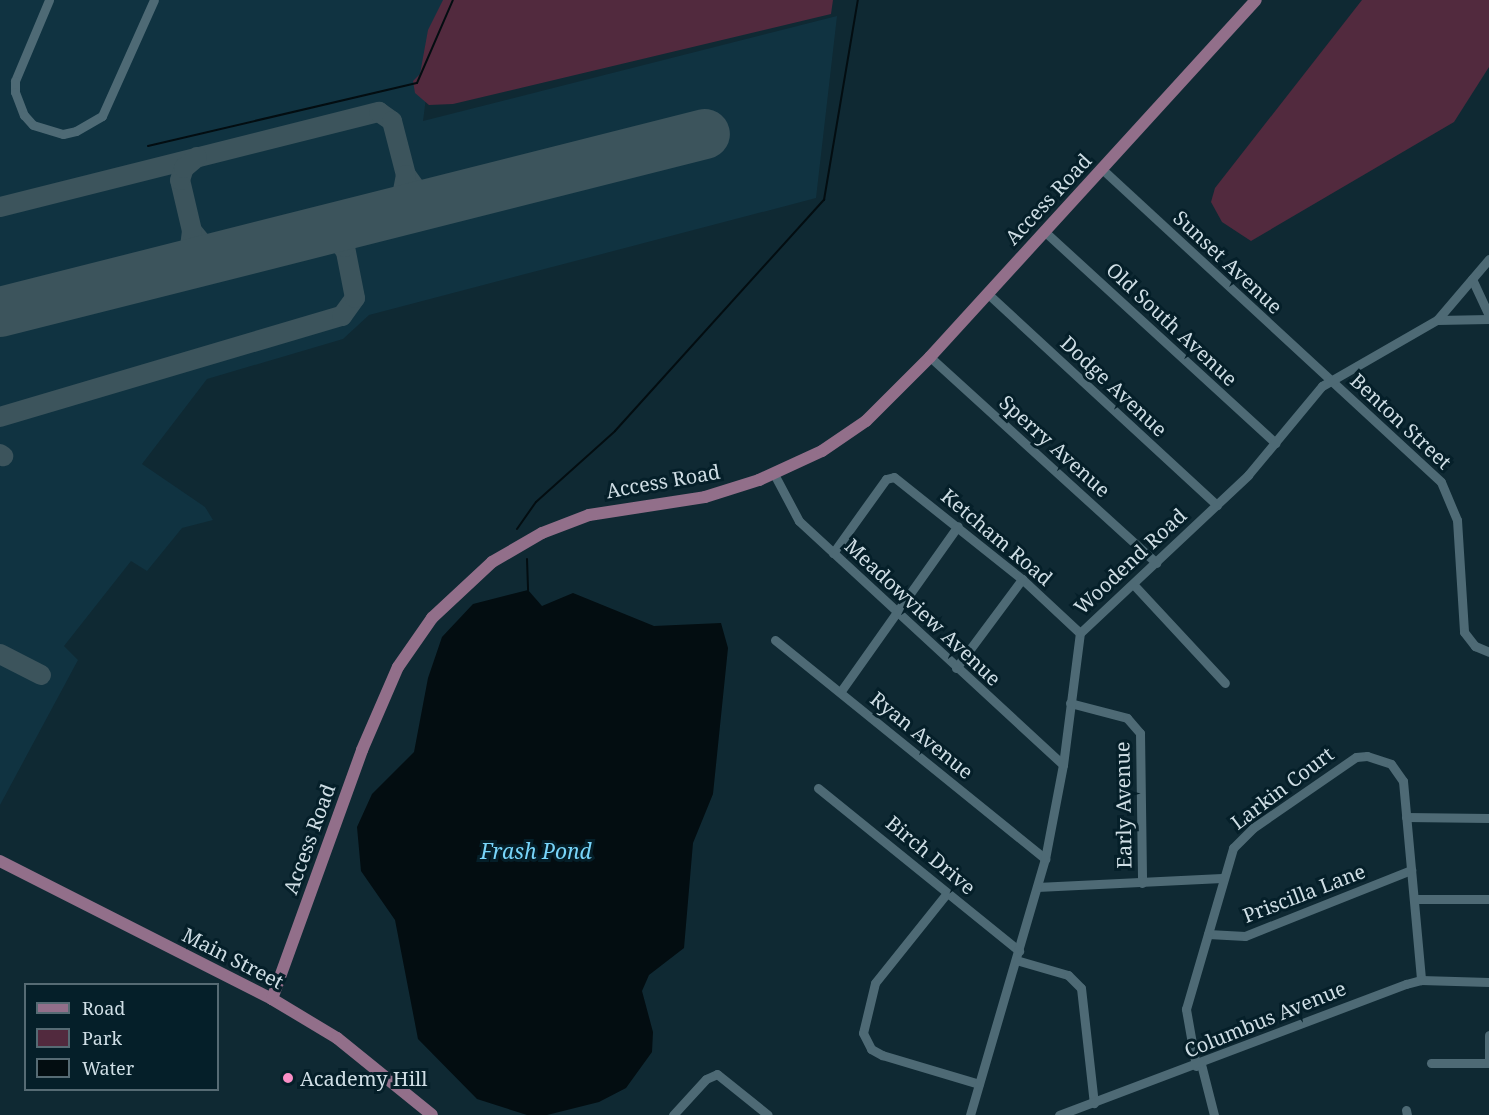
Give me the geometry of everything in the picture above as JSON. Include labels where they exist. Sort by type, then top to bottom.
[{"type":"main road","name":"Access Road","points":[[272,999],[362,750],[398,667],[432,618],[492,562],[561,525],[614,510],[705,497],[774,474],[822,451],[866,421],[930,357],[1256,0]]},
{"type":"main road","name":"Main Street","points":[[0,861],[272,999],[346,1044],[432,1115]]},
{"type":"street","points":[[49,0],[15,81],[15,92],[24,116],[33,125],[63,134],[76,131],[102,116],[154,0]]},
{"type":"street","name":"Sunset Avenue","points":[[1102,169],[1330,380]]},
{"type":"street","name":"Old South Avenue","points":[[1044,231],[1275,443]]},
{"type":"street","name":"Woodend Road","points":[[970,1115],[1045,859],[1063,765],[1080,633],[1217,505],[1330,380],[1437,320],[1489,259]]},
{"type":"street","points":[[1437,320],[1489,317],[1472,279]]},
{"type":"street","name":"Dodge Avenue","points":[[987,293],[1217,505]]},
{"type":"street","name":"Sperry Avenue","points":[[930,357],[1155,562]]},
{"type":"street","name":"Benton Street","points":[[1330,380],[1431,471],[1449,494],[1457,520],[1464,632],[1475,646],[1489,652]]},
{"type":"street","name":"Meadowview Avenue","points":[[774,474],[799,521],[1063,765]]},
{"type":"street","name":"Ketcham Road","points":[[833,553],[886,479],[897,478],[1022,579],[1080,633]]},
{"type":"street","points":[[841,691],[957,526]]},
{"type":"street","points":[[956,668],[1022,579]]},
{"type":"street","points":[[1133,584],[1225,683]]},
{"type":"street","name":"Ryan Avenue","points":[[775,640],[841,691],[1045,859]]},
{"type":"street","name":"Early Avenue","points":[[1070,703],[1127,718],[1140,733],[1142,883]]},
{"type":"street","name":"Larkin Court","points":[[1214,1115],[1198,1065],[1186,1009],[1222,878],[1233,848],[1244,835],[1356,757],[1373,757],[1398,770],[1404,786],[1421,980]]},
{"type":"street","name":"Birch Drive","points":[[818,788],[947,893],[1017,955]]},
{"type":"street","points":[[1406,817],[1489,818]]},
{"type":"street","name":"Priscilla Lane","points":[[1208,934],[1245,936],[1412,870]]},
{"type":"street","points":[[1037,887],[1222,878]]},
{"type":"street","points":[[947,893],[875,983],[863,1034],[871,1049],[882,1055],[979,1084]]},
{"type":"street","points":[[1415,899],[1489,899]]},
{"type":"street","points":[[1017,955],[1068,975],[1081,988],[1094,1103]]},
{"type":"street","name":"Columbus Avenue","points":[[1059,1115],[1421,980],[1489,982]]},
{"type":"street","points":[[1431,1063],[1489,1063],[1489,1035]]},
{"type":"street","points":[[673,1115],[706,1079],[717,1074],[768,1115]]},
{"type":"shaded area","points":[[0,0],[453,0],[432,52],[423,121],[837,16],[816,198],[369,315],[343,339],[207,379],[142,464],[205,507],[213,520],[182,528],[147,571],[131,561],[64,646],[78,660],[0,805]]},
{"type":"green space","points":[[443,0],[833,0],[831,14],[453,104],[429,105],[415,93],[413,81],[420,74],[428,30]]},
{"type":"green space","points":[[1362,0],[1489,0],[1489,67],[1454,122],[1251,241],[1222,222],[1211,202],[1215,188]]},
{"type":"water","name":"Frash Pond","points":[[528,590],[542,606],[573,593],[654,626],[721,623],[728,648],[713,794],[693,843],[684,948],[649,975],[642,991],[653,1032],[652,1052],[626,1088],[599,1102],[547,1115],[527,1115],[477,1099],[418,1039],[395,920],[361,871],[357,827],[372,794],[414,752],[428,678],[442,637],[473,604]]},
{"type":"waterway","points":[[148,146],[417,83],[453,0]]},
{"type":"waterway","points":[[517,529],[536,502],[615,431],[824,200],[858,0]]},
{"type":"waterway","points":[[527,559],[528,590]]},
{"type":"taxiway","points":[[0,207],[379,112],[392,121],[406,175],[401,200],[384,215]]},
{"type":"taxiway","points":[[164,270],[177,264],[190,247],[192,231],[180,180],[184,168],[197,157]]},
{"type":"taxiway","points":[[406,175],[419,193],[443,200]]},
{"type":"taxiway","points":[[0,417],[342,316],[355,298],[345,247],[346,237],[363,220]]},
{"type":"taxiway","points":[[192,231],[207,249],[232,253]]},
{"type":"taxiway","points":[[316,232],[334,237],[345,250]]},
{"type":"taxiway","points":[[0,654],[41,675]]},
{"type":"runway","points":[[0,312],[705,134]]},
{"type":"place","name":"Academy Hill","points":[[288,1078]]}]
